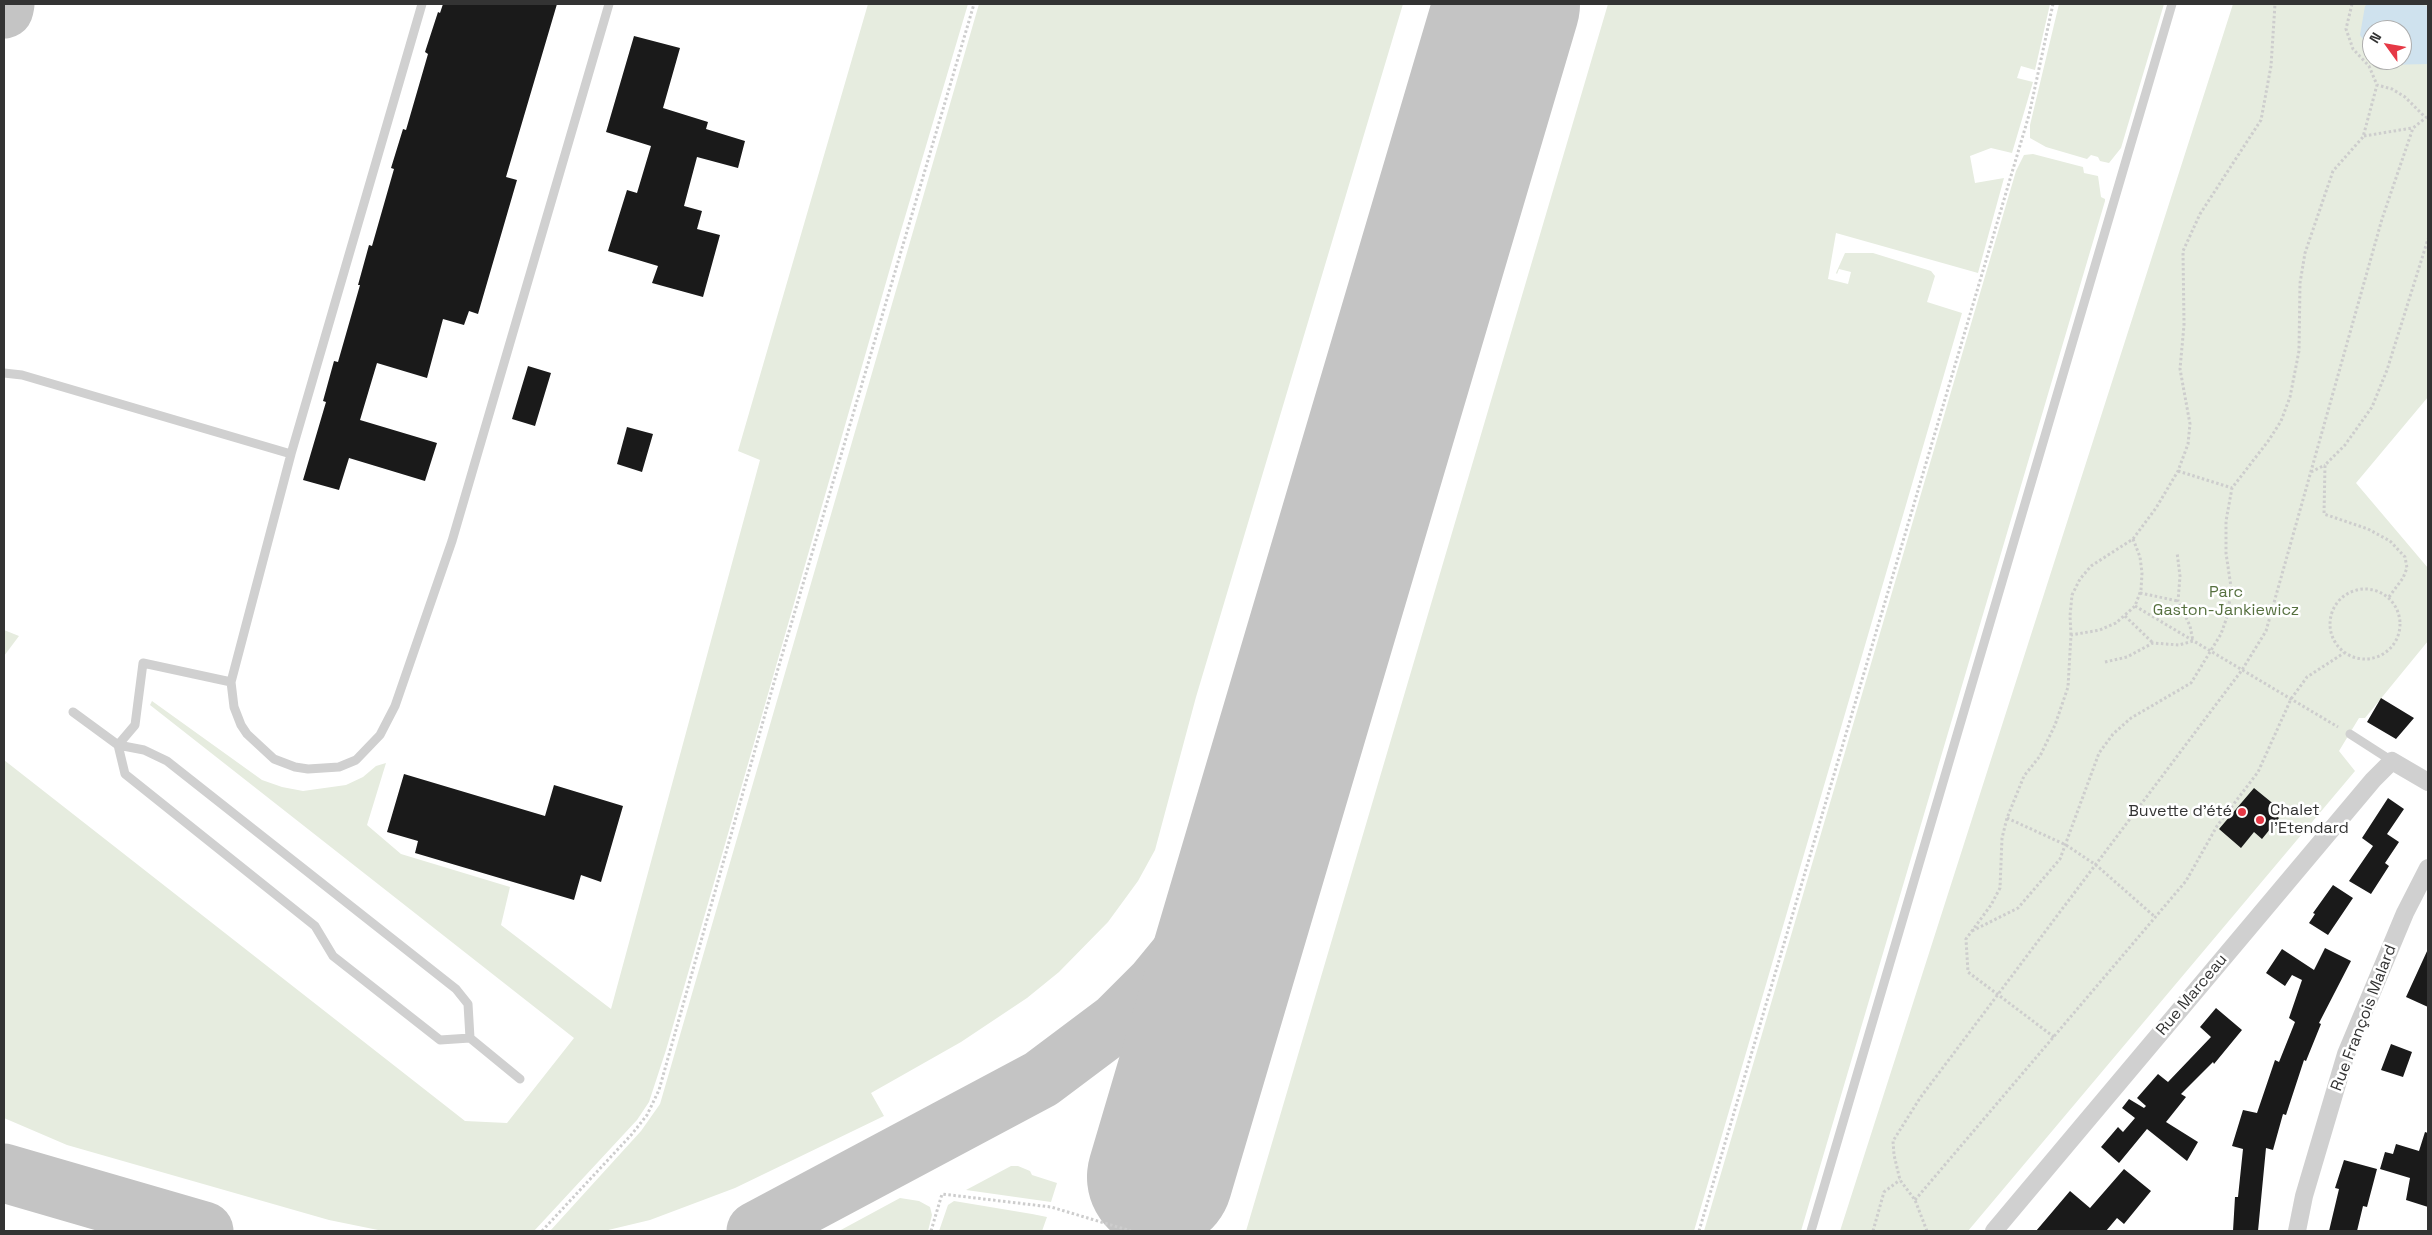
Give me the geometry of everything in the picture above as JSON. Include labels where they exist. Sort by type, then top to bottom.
[{"type":"street","points":[[2392,761],[2428,782]]},
{"type":"street","name":"Rue Marceau","points":[[1994,1231],[2366,788],[2392,761]]},
{"type":"street","name":"Rue François Malard","points":[[2297,1231],[2304,1196],[2346,1054],[2405,913],[2428,868]]},
{"type":"lane","points":[[422,4],[291,454],[232,682],[234,706],[247,734],[274,759],[308,769],[339,767],[356,760],[380,735],[395,706],[452,541],[609,4]]},
{"type":"lane","points":[[1811,1231],[2172,4]]},
{"type":"lane","points":[[4,372],[22,375],[291,454]]},
{"type":"lane","points":[[118,745],[135,725],[143,663],[232,682]]},
{"type":"lane","points":[[73,712],[118,745],[144,750],[167,762],[456,989],[468,1004],[470,1038]]},
{"type":"lane","points":[[2350,734],[2392,761]]},
{"type":"lane","points":[[118,745],[125,774],[315,926],[333,956],[440,1040],[470,1038],[520,1078]]},
{"type":"path","points":[[542,1231],[632,1134],[647,1115],[659,1090],[778,669],[974,4]]},
{"type":"path","points":[[1699,1231],[2026,124],[2053,4]]},
{"type":"path","points":[[2054,1037],[1968,972],[1966,939],[1991,905],[2000,888],[2002,838],[2007,818],[2024,776],[2040,756],[2068,687],[2072,635],[2070,616],[2072,595],[2080,579],[2091,566],[2133,539],[2156,508],[2178,471],[2188,444],[2190,424],[2180,369],[2184,325],[2183,251],[2200,214],[2261,120],[2271,66],[2275,4]]},
{"type":"path","points":[[1972,931],[2018,908],[2060,859],[2099,753],[2113,734],[2131,718],[2191,683],[2212,652],[2228,614],[2231,587],[2226,553],[2226,521],[2232,488],[2269,440],[2281,421],[2290,397],[2299,351],[2300,283],[2305,253],[2333,171],[2364,137],[2377,84],[2369,66],[2353,49],[2346,29],[2352,4]]},
{"type":"path","points":[[2364,137],[2413,128],[2427,116],[2405,97],[2392,89],[2377,84]]},
{"type":"path","points":[[1927,1231],[1915,1200],[1900,1180],[1893,1142],[1920,1098],[2242,670],[2256,650],[2270,622],[2374,245],[2413,128]]},
{"type":"path","points":[[2310,472],[2325,465],[2345,445],[2372,407],[2387,370],[2428,239]]},
{"type":"path","points":[[2325,465],[2324,514],[2368,529],[2390,541],[2405,557],[2407,568],[2403,578],[2389,598]]},
{"type":"path","points":[[2178,471],[2232,488]]},
{"type":"path","points":[[2072,635],[2100,630],[2116,623],[2135,606],[2140,593],[2140,557],[2133,539]]},
{"type":"path","points":[[2177,552],[2180,576],[2178,601],[2190,626],[2193,641]]},
{"type":"path","points":[[2365,588],[2380,592],[2389,598],[2397,607],[2400,618],[2400,630],[2392,646],[2378,657],[2367,660],[2355,658],[2344,653],[2332,636],[2330,626],[2333,610],[2341,598],[2350,592],[2365,588]]},
{"type":"path","points":[[2140,593],[2178,601]]},
{"type":"path","points":[[2135,606],[2350,734]]},
{"type":"path","points":[[2126,616],[2153,643]]},
{"type":"path","points":[[2106,662],[2128,657],[2153,643],[2179,645],[2193,641]]},
{"type":"path","points":[[1915,1200],[2154,916],[2186,881],[2217,826],[2258,772],[2291,699],[2307,677],[2344,653]]},
{"type":"path","points":[[2007,818],[2066,845],[2096,865],[2154,916]]},
{"type":"path","points":[[1873,1231],[1884,1192],[1900,1180]]},
{"type":"path","points":[[931,1231],[942,1194],[1051,1207],[1131,1231]]},
{"type":"green space","points":[[868,4],[968,4],[897,244],[666,1050],[649,1102],[637,1120],[534,1231],[383,1231],[329,1220],[67,1145],[4,1118],[4,760],[465,1121],[507,1123],[574,1038],[150,705],[152,701],[262,780],[282,787],[303,791],[346,785],[363,777],[376,766],[386,763],[367,825],[401,854],[510,887],[501,925],[611,1009],[760,460],[738,451]]},
{"type":"green space","points":[[979,4],[1403,4],[1196,697],[1155,850],[1138,881],[1108,922],[1059,972],[1027,998],[961,1042],[871,1093],[884,1116],[735,1188],[650,1220],[604,1231],[550,1231],[641,1131],[660,1104]]},
{"type":"green space","points":[[1608,4],[2050,4],[2035,70],[2021,66],[2017,78],[2033,82],[2012,153],[1991,148],[1970,156],[1975,183],[2004,178],[1978,273],[1836,233],[1828,279],[1848,284],[1851,272],[1839,269],[1836,273],[1845,253],[1873,253],[1931,271],[1935,276],[1927,302],[1962,313],[1694,1231],[1246,1231]]},
{"type":"green space","points":[[2059,4],[2164,4],[2121,148],[2109,163],[2100,161],[2098,157],[2091,155],[2087,159],[2046,147],[2030,138],[2030,125]]},
{"type":"green space","name":"Parc Gaston-Jankiewicz","points":[[2233,4],[2428,4],[2428,397],[2356,483],[2428,568],[2428,641],[2365,718],[2359,718],[2339,751],[2355,771],[1968,1231],[1840,1231]]},
{"type":"green space","points":[[2033,154],[2083,167],[2084,173],[2098,176],[2101,197],[2105,201],[1801,1231],[1704,1231],[2016,171],[2024,155]]},
{"type":"green space","points":[[4,630],[19,636],[4,656]]},
{"type":"green space","points":[[1011,1166],[1018,1166],[1030,1171],[1032,1175],[1057,1183],[1051,1202],[966,1190]]},
{"type":"green space","points":[[900,1198],[919,1201],[930,1207],[932,1215],[928,1231],[839,1231]]},
{"type":"green space","points":[[954,1201],[1047,1217],[1042,1231],[939,1231],[948,1205]]},
{"type":"water","points":[[2368,4],[2415,4],[2428,6],[2428,64],[2412,64],[2412,20],[2363,20],[2365,6]]},
{"type":"building","points":[[443,4],[557,4],[506,177],[517,180],[478,314],[469,311],[464,325],[443,319],[427,378],[377,363],[360,420],[437,443],[425,481],[349,458],[339,490],[303,480],[326,402],[323,401],[334,361],[338,362],[360,285],[358,285],[369,245],[372,246],[394,169],[391,168],[403,129],[406,130],[428,54],[425,52],[438,12],[440,13]]},
{"type":"building","points":[[634,36],[680,48],[663,108],[708,122],[706,129],[745,141],[738,168],[697,157],[684,206],[702,211],[697,229],[720,235],[703,297],[652,283],[658,266],[608,251],[627,190],[637,193],[651,146],[606,132]]},
{"type":"building","points":[[528,366],[551,373],[535,426],[512,419]]},
{"type":"building","points":[[627,427],[653,434],[642,472],[617,464]]},
{"type":"building","points":[[2381,698],[2414,718],[2396,739],[2367,722]]},
{"type":"building","points":[[404,774],[545,816],[554,785],[623,806],[601,882],[581,875],[574,900],[415,853],[418,841],[387,832]]},
{"type":"building","points":[[2254,788],[2276,806],[2271,811],[2279,818],[2262,839],[2254,832],[2241,848],[2219,829]]},
{"type":"building","points":[[2388,798],[2404,809],[2387,834],[2399,842],[2385,863],[2389,866],[2371,894],[2349,881],[2373,846],[2362,838]]},
{"type":"building","points":[[2333,885],[2353,898],[2328,935],[2309,923],[2315,914],[2313,913]]},
{"type":"building","points":[[2325,948],[2351,961],[2319,1023],[2321,1024],[2306,1061],[2304,1060],[2286,1115],[2283,1114],[2273,1150],[2266,1148],[2258,1231],[2233,1231],[2235,1197],[2238,1197],[2243,1149],[2232,1146],[2243,1110],[2257,1113],[2275,1060],[2279,1062],[2295,1022],[2289,1018],[2302,980],[2292,975],[2285,986],[2266,973],[2282,949],[2314,970]]},
{"type":"building","points":[[2428,949],[2428,1007],[2406,997]]},
{"type":"building","points":[[2216,1008],[2242,1030],[2214,1064],[2213,1062],[2181,1094],[2186,1097],[2166,1122],[2198,1142],[2187,1161],[2147,1129],[2119,1163],[2101,1147],[2118,1127],[2123,1132],[2135,1118],[2122,1108],[2129,1099],[2144,1108],[2146,1106],[2137,1098],[2158,1074],[2168,1082],[2211,1037],[2200,1027]]},
{"type":"building","points":[[2391,1044],[2412,1052],[2403,1077],[2381,1070]]},
{"type":"building","points":[[2425,1132],[2428,1133],[2428,1207],[2406,1200],[2410,1178],[2380,1169],[2385,1152],[2393,1154],[2396,1144],[2419,1151]]},
{"type":"building","points":[[2344,1160],[2377,1169],[2367,1207],[2363,1206],[2357,1231],[2329,1231],[2339,1189],[2335,1188]]},
{"type":"building","points":[[2124,1169],[2151,1191],[2124,1224],[2117,1218],[2106,1231],[2036,1231],[2070,1191],[2090,1208]]},
{"type":"taxiway","points":[[4,9],[5,4]]},
{"type":"taxiway","points":[[756,1231],[1041,1079],[1117,1022],[1156,983],[1193,938],[1227,887],[1253,836],[1277,781]]},
{"type":"taxiway","points":[[4,1173],[204,1231]]},
{"type":"runway","points":[[1160,1177],[1507,4]]},
{"type":"place","name":"Buvette d'été","points":[[2242,812]]},
{"type":"place","name":"Chalet l'Etendard","points":[[2260,820]]}]
